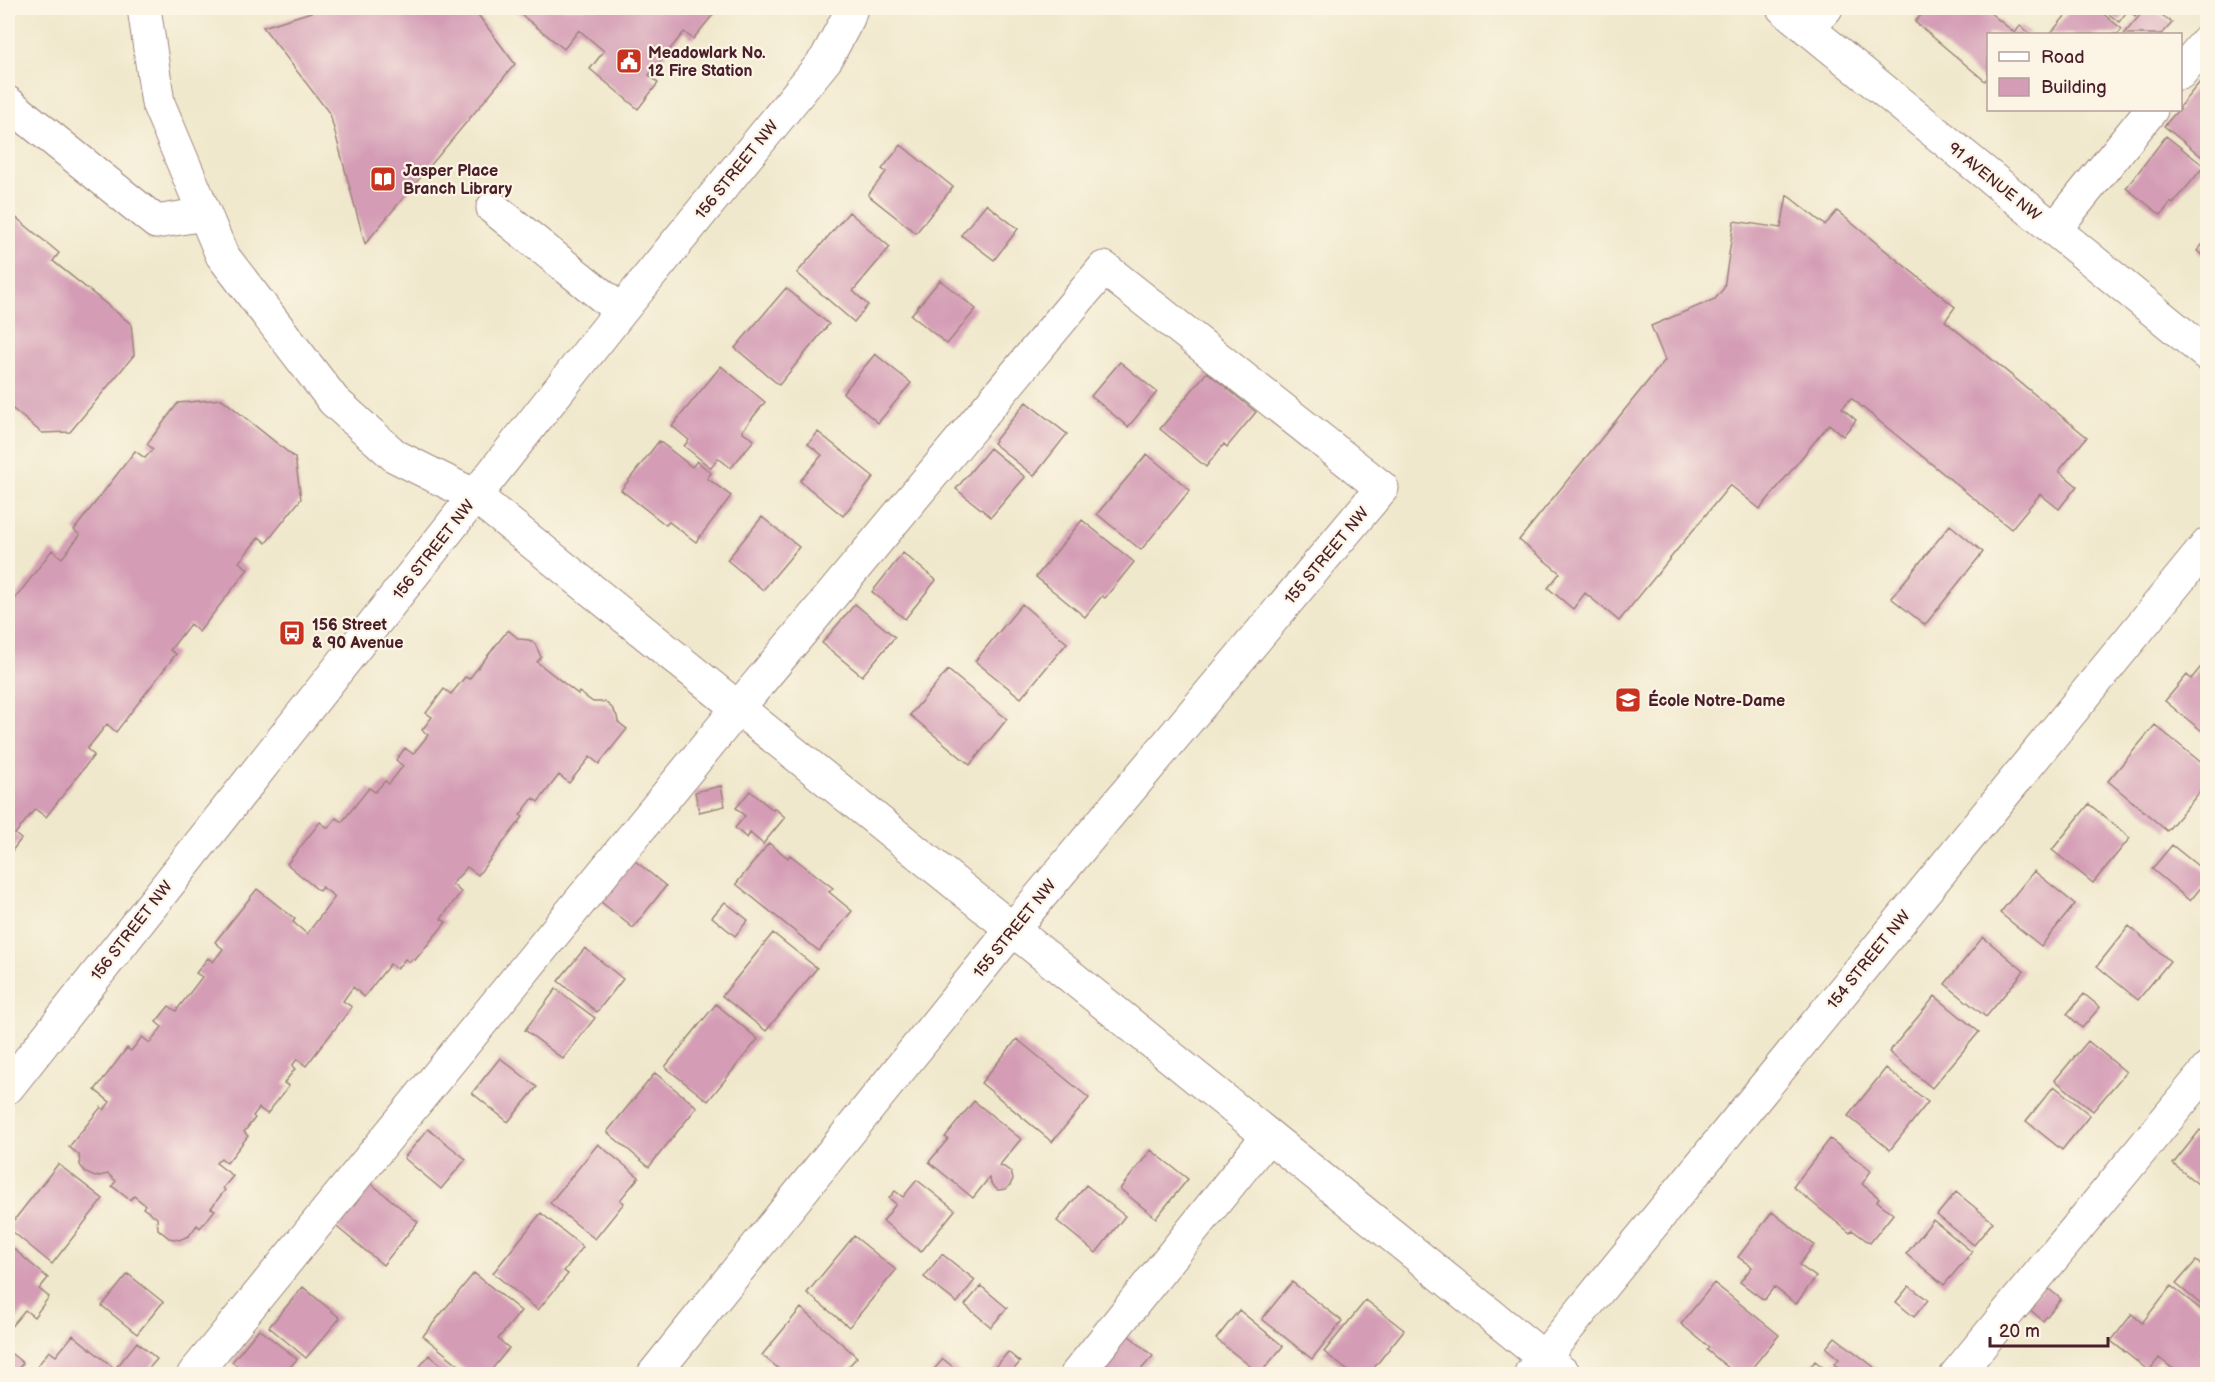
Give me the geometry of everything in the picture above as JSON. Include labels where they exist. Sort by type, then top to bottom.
[{"type":"street","points":[[144,8],[158,103],[222,255],[334,401],[395,456],[475,496],[1268,1136],[1545,1369]]},
{"type":"street","name":"156 STREET NW","points":[[8,1087],[621,311],[826,58],[851,8]]},
{"type":"street","name":"91 AVENUE NW","points":[[1783,8],[1817,18],[2054,230],[2208,355]]},
{"type":"street","points":[[2182,72],[2208,40]]},
{"type":"street","points":[[8,103],[156,222],[205,214]]},
{"type":"street","points":[[2054,230],[2150,111]]},
{"type":"street","points":[[493,208],[621,311]]},
{"type":"street","name":"155 STREET NW","points":[[654,1374],[1011,930],[1382,488],[1104,268],[738,708]]},
{"type":"street","name":"154 STREET NW","points":[[1545,1369],[2208,544]]},
{"type":"street","points":[[194,1374],[738,708]]},
{"type":"street","points":[[1957,1374],[2208,1069]]},
{"type":"street","points":[[1077,1374],[1268,1136]]},
{"type":"building","name":"Jasper Place Branch Library","points":[[324,8],[473,8],[515,64],[365,244],[330,114],[263,27]]},
{"type":"building","name":"Meadowlark No. 12 Fire Station","points":[[513,8],[714,8],[717,10],[693,39],[684,32],[649,75],[658,83],[638,109],[590,69],[604,51],[579,30],[564,49]]},
{"type":"building","points":[[1927,8],[1984,8],[2015,33],[1987,33],[1987,78],[1985,81],[1915,22]]},
{"type":"building","points":[[2072,8],[2096,8],[2122,29],[2119,33],[2051,33]]},
{"type":"building","points":[[2101,8],[2142,8],[2135,16],[2128,10],[2119,22]]},
{"type":"building","points":[[2146,8],[2153,8],[2172,23],[2163,33],[2125,33]]},
{"type":"building","points":[[2020,26],[2030,33],[2015,33]]},
{"type":"building","points":[[2200,82],[2208,88],[2208,148],[2201,156],[2164,126],[2177,111],[2182,111],[2182,104]]},
{"type":"building","points":[[2166,136],[2204,166],[2161,215],[2126,188]]},
{"type":"building","points":[[901,145],[953,187],[916,233],[868,195],[886,172],[882,169]]},
{"type":"building","points":[[1787,195],[1825,225],[1837,211],[1955,307],[1945,321],[2087,437],[2059,471],[2077,486],[2059,509],[2040,494],[2011,529],[1851,398],[1842,408],[1856,420],[1843,436],[1829,424],[1760,509],[1730,485],[1619,621],[1585,593],[1573,609],[1548,588],[1560,573],[1519,540],[1665,360],[1651,326],[1715,299],[1724,288],[1734,221],[1781,228]]},
{"type":"building","points":[[986,204],[1018,229],[994,260],[961,235]]},
{"type":"building","points":[[8,211],[59,253],[53,261],[131,324],[134,355],[70,432],[42,433],[8,405]]},
{"type":"building","points":[[849,212],[890,247],[853,291],[868,305],[854,322],[797,273]]},
{"type":"building","points":[[2208,238],[2208,260],[2197,251]]},
{"type":"building","points":[[940,280],[976,309],[947,344],[911,315]]},
{"type":"building","points":[[786,288],[829,324],[779,385],[735,348]]},
{"type":"building","points":[[875,354],[911,383],[878,423],[843,393]]},
{"type":"building","points":[[1120,362],[1157,392],[1128,427],[1091,396]]},
{"type":"building","points":[[721,366],[765,402],[742,431],[754,440],[731,468],[718,458],[711,468],[684,446],[689,440],[672,426]]},
{"type":"building","points":[[1207,372],[1256,412],[1227,447],[1224,444],[1206,467],[1160,429]]},
{"type":"building","points":[[222,399],[295,458],[301,499],[266,543],[259,537],[239,562],[248,569],[199,632],[190,624],[170,650],[176,654],[116,732],[107,724],[87,749],[94,755],[46,817],[35,809],[15,834],[21,839],[8,856],[8,608],[52,550],[62,558],[80,535],[74,530],[135,451],[145,458],[153,449],[147,444],[178,403]]},
{"type":"building","points":[[1026,402],[1067,434],[1034,476],[993,443]]},
{"type":"building","points":[[818,432],[874,477],[843,516],[800,481],[822,455],[808,444]]},
{"type":"building","points":[[659,441],[692,467],[697,461],[711,473],[707,478],[731,496],[696,542],[669,522],[666,525],[621,490]]},
{"type":"building","points":[[990,448],[1025,477],[991,517],[956,489]]},
{"type":"building","points":[[1147,454],[1190,490],[1141,550],[1097,514]]},
{"type":"building","points":[[762,517],[799,547],[763,590],[727,560]]},
{"type":"building","points":[[1082,520],[1134,562],[1105,598],[1102,596],[1085,617],[1036,577]]},
{"type":"building","points":[[1950,525],[1983,552],[1925,625],[1891,598]]},
{"type":"building","points":[[903,553],[936,580],[905,619],[872,592]]},
{"type":"building","points":[[855,604],[895,637],[862,676],[822,643]]},
{"type":"building","points":[[1022,604],[1067,643],[1021,698],[975,661]]},
{"type":"building","points":[[508,630],[519,639],[529,640],[535,644],[541,657],[537,662],[578,694],[579,692],[593,702],[605,702],[612,708],[618,722],[627,729],[599,764],[590,757],[569,783],[559,775],[538,802],[533,798],[520,815],[523,817],[478,875],[467,867],[452,884],[461,892],[441,919],[446,922],[415,960],[412,959],[409,962],[405,959],[397,969],[390,964],[364,997],[353,987],[343,1001],[352,1007],[306,1066],[297,1059],[292,1066],[295,1069],[284,1083],[289,1086],[267,1114],[259,1108],[253,1116],[255,1118],[244,1132],[248,1136],[227,1163],[221,1158],[216,1163],[233,1176],[211,1208],[215,1210],[200,1228],[197,1225],[189,1236],[179,1240],[169,1238],[158,1229],[157,1218],[143,1208],[145,1205],[134,1196],[130,1200],[112,1186],[116,1181],[108,1174],[95,1177],[86,1173],[80,1165],[79,1155],[69,1147],[101,1107],[104,1110],[110,1102],[95,1090],[127,1048],[131,1051],[142,1037],[150,1043],[162,1027],[156,1022],[169,1006],[176,1011],[202,977],[196,973],[208,958],[213,962],[223,949],[215,942],[257,889],[295,919],[293,922],[307,934],[335,897],[322,887],[319,891],[287,864],[320,822],[328,828],[336,818],[342,822],[369,788],[375,792],[385,781],[389,784],[403,766],[396,760],[405,748],[413,754],[428,735],[422,730],[432,717],[426,713],[444,689],[451,694],[465,677],[469,679]]},
{"type":"building","points":[[2205,662],[2208,664],[2208,736],[2165,701],[2187,675],[2191,679]]},
{"type":"building","points":[[948,670],[1007,719],[970,765],[910,715]]},
{"type":"building","points":[[2155,725],[2208,768],[2208,782],[2167,831],[2108,781]]},
{"type":"building","points":[[721,786],[725,806],[699,812],[695,792]]},
{"type":"building","points":[[750,791],[785,817],[763,844],[750,833],[747,838],[735,828],[745,816],[736,808]]},
{"type":"building","points":[[2089,804],[2130,838],[2093,883],[2052,850]]},
{"type":"building","points":[[769,843],[788,858],[790,855],[833,888],[829,892],[852,911],[819,951],[736,884]]},
{"type":"building","points":[[2172,845],[2208,874],[2208,879],[2190,901],[2152,869]]},
{"type":"building","points":[[623,851],[666,886],[633,928],[590,893]]},
{"type":"building","points":[[2034,871],[2075,904],[2041,946],[2000,913]]},
{"type":"building","points":[[725,902],[748,920],[735,936],[712,917]]},
{"type":"building","points":[[2129,926],[2170,961],[2138,1000],[2097,966]]},
{"type":"building","points":[[773,933],[817,968],[766,1031],[722,996]]},
{"type":"building","points":[[1983,937],[2024,971],[1986,1017],[1945,984]]},
{"type":"building","points":[[585,948],[623,979],[597,1012],[558,981]]},
{"type":"building","points":[[556,989],[595,1018],[563,1059],[525,1030]]},
{"type":"building","points":[[2084,994],[2100,1007],[2082,1028],[2067,1014]]},
{"type":"building","points":[[1935,996],[1979,1032],[1932,1088],[1889,1052]]},
{"type":"building","points":[[716,1004],[758,1039],[708,1101],[665,1067]]},
{"type":"building","points":[[1017,1039],[1089,1098],[1052,1142],[981,1083]]},
{"type":"building","points":[[2088,1041],[2126,1072],[2093,1111],[2055,1080]]},
{"type":"building","points":[[500,1058],[537,1087],[508,1122],[472,1093]]},
{"type":"building","points":[[1886,1068],[1928,1102],[1890,1150],[1848,1116]]},
{"type":"building","points":[[655,1073],[697,1107],[649,1167],[607,1132]]},
{"type":"building","points":[[2054,1086],[2090,1115],[2062,1150],[2026,1121]]},
{"type":"building","points":[[974,1101],[1021,1139],[999,1166],[1011,1172],[1013,1179],[1010,1185],[1006,1189],[998,1190],[989,1178],[973,1198],[929,1162],[948,1139],[945,1137]]},
{"type":"building","points":[[428,1129],[466,1159],[441,1189],[404,1158]]},
{"type":"building","points":[[2200,1130],[2208,1136],[2208,1192],[2173,1164]]},
{"type":"building","points":[[1830,1139],[1871,1171],[1862,1184],[1893,1214],[1870,1243],[1852,1230],[1850,1233],[1793,1187]]},
{"type":"building","points":[[598,1144],[639,1177],[620,1200],[624,1203],[595,1239],[550,1203]]},
{"type":"building","points":[[1151,1150],[1188,1179],[1156,1218],[1120,1189]]},
{"type":"building","points":[[58,1164],[103,1199],[52,1264],[8,1228]]},
{"type":"building","points":[[917,1180],[955,1210],[921,1252],[883,1221],[896,1204],[889,1198],[895,1191],[903,1197]]},
{"type":"building","points":[[368,1181],[418,1222],[383,1265],[333,1224]]},
{"type":"building","points":[[1086,1185],[1125,1216],[1096,1253],[1057,1221]]},
{"type":"building","points":[[1956,1192],[1993,1222],[1974,1245],[1937,1215]]},
{"type":"building","points":[[1772,1212],[1814,1245],[1799,1265],[1816,1277],[1796,1304],[1774,1287],[1764,1300],[1740,1282],[1752,1267],[1738,1257]]},
{"type":"building","points":[[541,1213],[583,1247],[564,1271],[568,1274],[538,1310],[493,1273]]},
{"type":"building","points":[[1933,1220],[1972,1252],[1944,1285],[1906,1254]]},
{"type":"building","points":[[854,1236],[896,1270],[849,1327],[807,1293]]},
{"type":"building","points":[[8,1244],[48,1278],[39,1289],[49,1297],[34,1317],[25,1310],[8,1330]]},
{"type":"building","points":[[942,1254],[975,1280],[957,1303],[924,1277]]},
{"type":"building","points":[[2196,1261],[2208,1270],[2208,1310],[2176,1284]]},
{"type":"building","points":[[474,1273],[521,1311],[498,1339],[509,1348],[488,1374],[470,1374],[423,1336]]},
{"type":"building","points":[[128,1274],[163,1302],[137,1334],[102,1306]]},
{"type":"building","points":[[1292,1282],[1342,1321],[1312,1359],[1262,1319]]},
{"type":"building","points":[[1714,1283],[1779,1335],[1747,1374],[1736,1374],[1707,1350],[1709,1347],[1681,1324]]},
{"type":"building","points":[[2044,1285],[2061,1299],[2043,1321],[2026,1306]]},
{"type":"building","points":[[981,1286],[1007,1308],[991,1327],[965,1305]]},
{"type":"building","points":[[1909,1286],[1928,1300],[1914,1317],[1896,1302]]},
{"type":"building","points":[[2171,1286],[2208,1315],[2208,1374],[2199,1374],[2190,1367],[2184,1374],[2180,1374],[2159,1358],[2149,1371],[2111,1341],[2132,1314],[2142,1323]]},
{"type":"building","points":[[303,1287],[340,1318],[306,1358],[269,1327]]},
{"type":"building","points":[[1366,1300],[1404,1330],[1369,1374],[1352,1374],[1324,1352]]},
{"type":"building","points":[[801,1308],[857,1357],[842,1374],[785,1374],[762,1355]]},
{"type":"building","points":[[1239,1310],[1283,1346],[1260,1374],[1216,1339]]},
{"type":"building","points":[[259,1329],[297,1359],[284,1374],[247,1374],[232,1362]]},
{"type":"building","points":[[1121,1329],[1153,1356],[1137,1374],[1104,1374],[1092,1364]]},
{"type":"building","points":[[73,1335],[113,1367],[107,1374],[36,1374],[33,1372],[49,1351],[56,1356]]},
{"type":"building","points":[[1835,1337],[1883,1374],[1847,1374],[1834,1364],[1839,1359],[1826,1348]]},
{"type":"building","points":[[137,1342],[157,1359],[144,1374],[113,1374],[112,1373]]},
{"type":"building","points":[[8,1351],[23,1363],[14,1374],[8,1374]]},
{"type":"building","points":[[1008,1352],[1020,1362],[1010,1374],[990,1374]]},
{"type":"building","points":[[429,1355],[453,1374],[414,1374]]},
{"type":"building","points":[[943,1359],[962,1374],[930,1374]]},
{"type":"building","points":[[1815,1361],[1832,1374],[1805,1374]]},
{"type":"place","name":"Meadowlark No. 12 Fire Station","points":[[629,61]]},
{"type":"place","name":"Jasper Place Branch Library","points":[[383,179]]},
{"type":"place","name":"156 Street & 90 Avenue","points":[[292,633]]},
{"type":"place","name":"École Notre-Dame","points":[[1628,700]]}]
